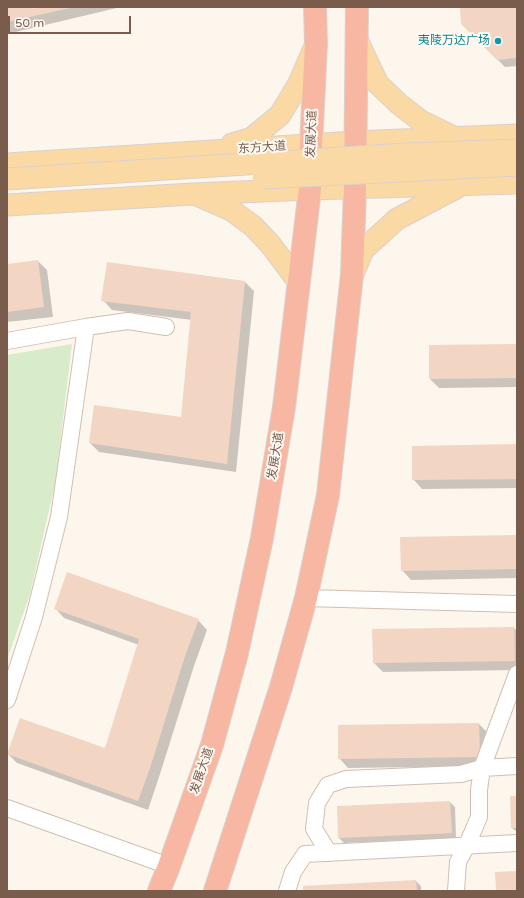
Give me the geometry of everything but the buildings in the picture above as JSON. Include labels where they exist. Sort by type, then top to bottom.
[{"type":"highway","name":"发展大道","points":[[159,891],[212,745],[237,653],[262,538],[281,423],[310,189],[316,44],[315,7]]},
{"type":"highway","points":[[215,891],[281,687],[306,598],[328,495],[352,274],[355,188],[357,7]]},
{"type":"main road","points":[[357,40],[378,84],[399,104],[421,121],[454,138]]},
{"type":"main road","points":[[204,151],[252,138],[280,115],[298,85],[316,44]]},
{"type":"main road","name":"东方大道","points":[[7,164],[355,142],[517,135]]},
{"type":"main road","points":[[7,179],[406,154],[517,150]]},
{"type":"main road","points":[[7,192],[517,165]]},
{"type":"main road","points":[[7,204],[310,189],[517,183]]},
{"type":"main road","points":[[352,274],[362,250],[397,219],[462,185]]},
{"type":"main road","points":[[193,194],[231,210],[254,226],[270,244],[298,281]]},
{"type":"street","points":[[7,341],[128,321],[166,326]]},
{"type":"street","points":[[7,700],[34,617],[59,517],[86,327]]},
{"type":"street","points":[[306,598],[517,604]]},
{"type":"street","points":[[456,891],[458,862],[479,817],[479,790],[482,768],[513,695],[517,674]]},
{"type":"street","points":[[329,853],[314,829],[317,804],[328,786],[346,779],[461,774],[482,768],[517,766]]},
{"type":"street","points":[[7,808],[169,866]]},
{"type":"street","points":[[287,891],[293,872],[305,854],[517,843]]},
{"type":"green space","points":[[72,344],[55,484],[30,594],[7,660],[7,355]]},
{"type":"place","name":"夷陵万达广场","points":[[498,41]]}]
